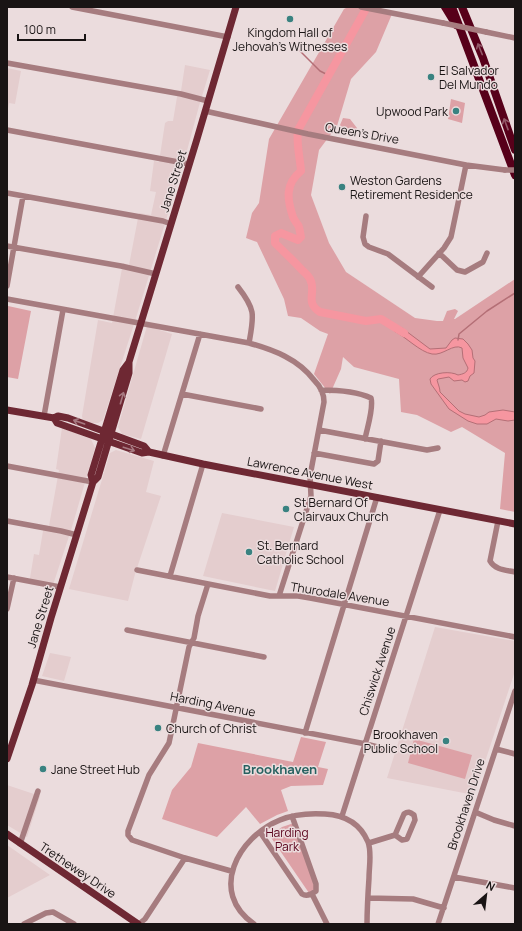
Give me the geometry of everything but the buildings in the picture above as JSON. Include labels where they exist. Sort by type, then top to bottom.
[{"type":"highway","points":[[445,7],[464,36]]},
{"type":"highway","points":[[452,7],[515,175]]},
{"type":"highway","points":[[463,7],[483,58],[515,150]]},
{"type":"main road","name":"Jane Street","points":[[7,759],[33,680],[60,587],[94,482],[98,477],[109,442],[129,373],[129,362],[236,7]]},
{"type":"main road","name":"Jane Street","points":[[94,482],[91,474],[123,370],[129,362]]},
{"type":"main road","name":"Lawrence Avenue West","points":[[7,410],[54,418],[58,416],[144,446],[149,452]]},
{"type":"main road","name":"Lawrence Avenue West","points":[[54,418],[57,423],[142,453],[149,452],[203,464],[515,524]]},
{"type":"main road","name":"Trethewey Drive","points":[[7,834],[139,924]]},
{"type":"street","points":[[72,7],[228,36]]},
{"type":"street","points":[[361,7],[515,38]]},
{"type":"street","points":[[7,63],[181,94],[208,101]]},
{"type":"street","name":"Queen's Drive","points":[[205,111],[279,128],[466,165],[515,170]]},
{"type":"street","points":[[7,130],[189,164]]},
{"type":"street","points":[[418,277],[447,244],[453,230],[466,165]]},
{"type":"street","points":[[7,193],[163,221],[171,224]]},
{"type":"street","points":[[7,286],[23,196]]},
{"type":"street","points":[[366,216],[363,238],[365,244],[388,254],[432,287]]},
{"type":"street","points":[[7,246],[121,266],[156,274]]},
{"type":"street","points":[[440,253],[457,270],[465,272],[483,262],[487,253]]},
{"type":"street","points":[[238,287],[250,305],[253,317],[249,342]]},
{"type":"street","points":[[7,299],[249,342],[266,347],[298,362],[310,375],[321,390],[324,397],[310,476],[311,496],[279,596]]},
{"type":"street","points":[[44,416],[63,310]]},
{"type":"street","points":[[163,456],[200,334]]},
{"type":"street","points":[[321,390],[336,390],[371,398],[372,400],[365,439]]},
{"type":"street","points":[[182,394],[262,409]]},
{"type":"street","points":[[319,430],[427,450],[438,448]]},
{"type":"street","points":[[314,453],[374,464],[378,461],[381,441]]},
{"type":"street","points":[[170,576],[203,464]]},
{"type":"street","points":[[7,466],[94,482]]},
{"type":"street","points":[[305,732],[377,497]]},
{"type":"street","name":"Chiswick Avenue","points":[[342,816],[440,510]]},
{"type":"street","points":[[498,521],[490,561],[496,568],[515,572]]},
{"type":"street","points":[[7,522],[77,535]]},
{"type":"street","name":"Thurodale Avenue","points":[[137,570],[270,596],[298,596],[515,637]]},
{"type":"street","points":[[7,577],[60,587]]},
{"type":"street","points":[[7,609],[14,578]]},
{"type":"street","points":[[208,584],[198,616],[194,638],[189,647],[168,743],[149,775],[128,831],[128,835],[132,840],[185,858],[231,871]]},
{"type":"street","points":[[127,630],[264,657]]},
{"type":"street","name":"Harding Avenue","points":[[33,680],[305,732],[390,750]]},
{"type":"street","name":"Brookhaven Drive","points":[[438,924],[515,691]]},
{"type":"street","points":[[496,749],[515,754]]},
{"type":"street","points":[[20,844],[38,791]]},
{"type":"street","points":[[369,844],[395,835],[406,812],[410,812],[414,815],[415,820],[407,839],[402,840],[395,835]]},
{"type":"street","points":[[475,812],[494,820],[515,826]]},
{"type":"street","points":[[254,924],[244,917],[235,904],[230,886],[231,871],[242,850],[260,832],[280,820],[300,814],[316,813],[342,816],[353,822],[369,844],[370,862],[367,924]]},
{"type":"street","points":[[260,832],[302,894],[306,896],[312,894],[316,891],[316,884],[292,816]]},
{"type":"street","points":[[139,924],[145,919],[185,858]]},
{"type":"street","points":[[454,877],[515,888]]},
{"type":"street","points":[[312,894],[327,924]]},
{"type":"street","points":[[368,898],[413,899],[444,908]]},
{"type":"street","points":[[24,924],[46,913],[53,912],[74,924]]},
{"type":"shaded area","points":[[185,65],[210,70],[185,158],[103,420],[98,423],[83,421],[82,416],[98,320],[112,323],[123,263],[129,265],[139,213],[151,215],[156,192],[150,191],[154,161],[159,162],[165,123],[168,121],[173,121],[177,97],[181,91]]},
{"type":"shaded area","points":[[7,68],[21,71],[15,104],[9,103],[7,114]]},
{"type":"shaded area","points":[[147,326],[172,334],[141,439],[122,434],[118,427]]},
{"type":"shaded area","points":[[397,326],[402,328],[430,349],[446,348],[455,338],[463,339],[472,350],[475,361],[474,373],[470,376],[468,381],[465,382],[462,380],[454,381],[449,377],[438,379],[440,392],[459,411],[465,414],[479,417],[489,412],[503,410],[515,412],[515,420],[508,421],[496,419],[487,424],[477,424],[468,421],[449,409],[431,384],[430,379],[435,375],[443,373],[458,375],[466,372],[468,368],[463,358],[462,348],[455,347],[436,354],[427,353],[394,331]]},
{"type":"shaded area","points":[[62,428],[91,439],[95,448],[72,527],[52,588],[29,584],[34,554],[39,555],[44,525],[49,526],[59,470],[56,469]]},
{"type":"shaded area","points":[[116,450],[154,461],[146,492],[161,496],[135,574],[128,601],[69,589],[110,453]]},
{"type":"shaded area","name":"St. Bernard Catholic School","points":[[222,513],[294,527],[275,591],[203,576]]},
{"type":"shaded area","name":"Brookhaven Public School","points":[[435,627],[515,641],[515,671],[474,795],[387,778]]},
{"type":"shaded area","points":[[50,653],[71,657],[64,681],[42,676]]},
{"type":"shaded area","points":[[7,785],[40,796],[27,837],[7,825]]},
{"type":"shaded area","points":[[7,845],[50,875],[7,898]]},
{"type":"green space","points":[[348,7],[377,7],[392,14],[376,52],[351,79],[337,126],[319,150],[311,195],[329,243],[346,272],[415,318],[443,321],[447,311],[455,309],[458,311],[455,319],[515,279],[515,512],[500,509],[505,453],[462,427],[451,432],[417,415],[401,412],[399,379],[354,367],[343,357],[341,369],[330,394],[314,374],[328,334],[320,331],[301,318],[288,316],[284,299],[257,242],[246,238],[252,213],[259,203],[269,139],[344,9]]},
{"type":"green space","name":"Upwood Park","points":[[451,99],[465,103],[462,123],[448,119]]},
{"type":"green space","points":[[343,118],[350,119],[357,128],[352,136],[342,132],[340,125]]},
{"type":"green space","points":[[8,306],[31,311],[18,379],[7,377]]},
{"type":"green space","name":"Harding Park","points":[[301,737],[326,742],[318,767],[328,769],[323,785],[291,786],[281,790],[288,811],[260,824],[246,807],[217,837],[162,819],[172,790],[191,767],[198,743],[293,762]]},
{"type":"green space","points":[[414,739],[472,755],[465,779],[408,763]]},
{"type":"green space","name":"Harding Park","points":[[294,823],[315,887],[314,892],[309,893],[270,836],[282,827]]},
{"type":"waterway","points":[[367,7],[298,130],[301,171],[292,181],[289,192],[289,204],[294,220],[299,226],[301,237],[298,240],[281,233],[275,236],[275,243],[309,278],[312,284],[312,301],[315,308],[320,312],[366,321],[381,319],[404,333]]},
{"type":"waterway","points":[[292,43],[320,71],[328,75]]},
{"type":"waterway","points":[[458,340],[459,334],[487,311],[515,293]]},
{"type":"place","name":"Kingdom Hall of Jehovah's Witnesses","points":[[290,19]]},
{"type":"place","name":"El Salvador Del Mundo","points":[[431,77]]},
{"type":"place","name":"Upwood Park","points":[[456,111]]},
{"type":"place","name":"Weston Gardens Retirement Residence","points":[[342,187]]},
{"type":"place","name":"St Bernard Of Clairvaux Church","points":[[286,509]]},
{"type":"place","name":"St. Bernard Catholic School","points":[[249,552]]},
{"type":"place","name":"Church of Christ","points":[[158,728]]},
{"type":"place","name":"Brookhaven Public School","points":[[446,741]]},
{"type":"place","name":"Jane Street Hub","points":[[43,769]]},
{"type":"district","name":"Brookhaven","points":[[280,769]]}]
